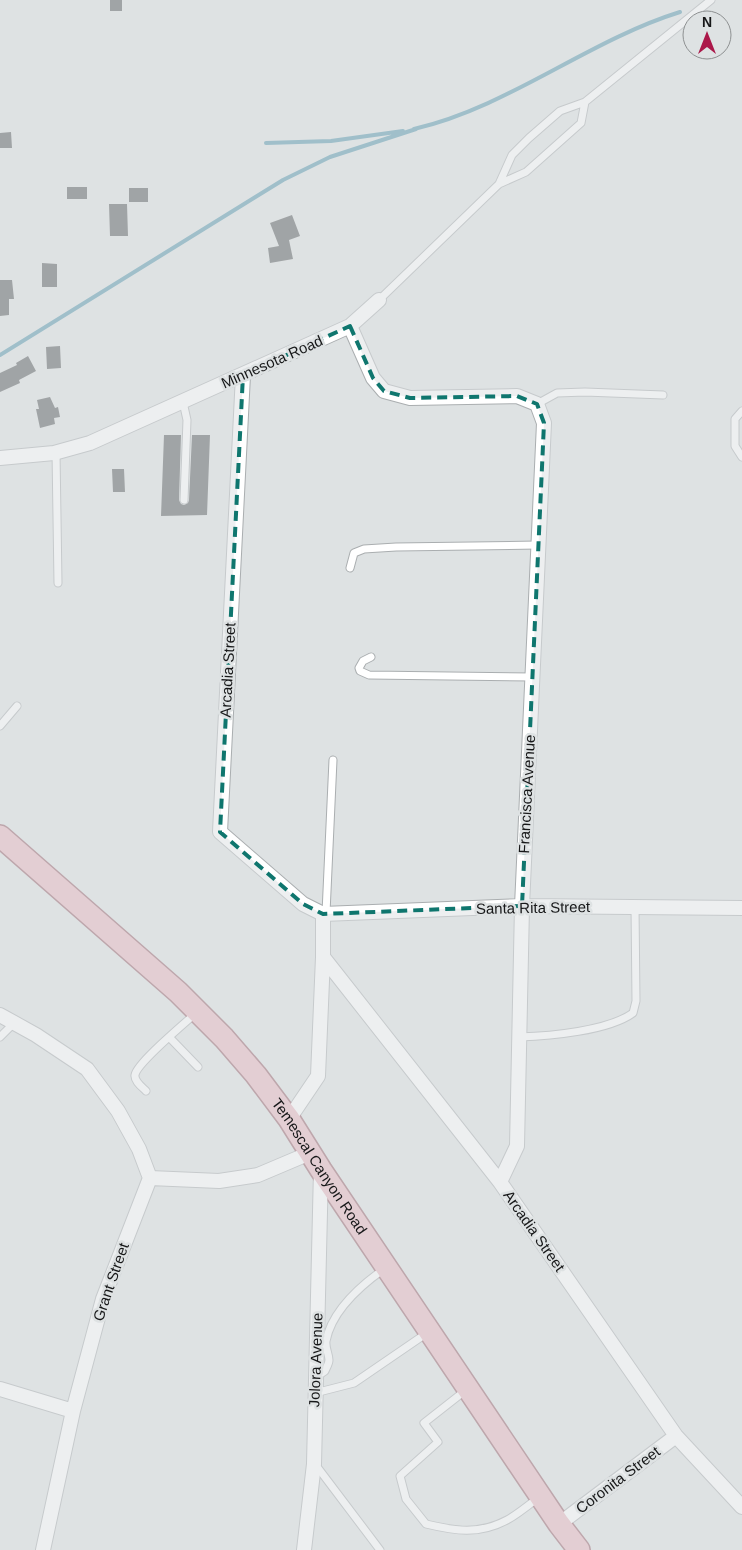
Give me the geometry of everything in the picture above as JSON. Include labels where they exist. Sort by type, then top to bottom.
[{"type":"main road","name":"Temescal Canyon Road","points":[[0,836],[178,992],[224,1038],[250,1068],[290,1119],[315,1161],[386,1267],[559,1524],[579,1550]]},
{"type":"street","name":"Minnesota Road","points":[[0,458],[56,452],[90,443],[350,326],[379,300]]},
{"type":"street","points":[[350,326],[373,378],[384,391],[410,398],[516,396],[538,404]]},
{"type":"street","name":"Arcadia Street","points":[[243,375],[220,832],[303,904],[325,914]]},
{"type":"street","name":"Francisca Avenue","points":[[500,1182],[517,1146],[522,906],[544,423],[538,404]]},
{"type":"street","name":"Santa Rita Street","points":[[325,914],[522,906],[742,908]]},
{"type":"street","points":[[290,1119],[318,1076],[325,914]]},
{"type":"street","name":"Arcadia Street","points":[[323,957],[500,1182],[676,1436],[742,1507]]},
{"type":"street","points":[[0,1016],[36,1035],[87,1069],[118,1111],[139,1150],[150,1178],[219,1181],[258,1175],[315,1161]]},
{"type":"street","name":"Jolora Avenue","points":[[304,1550],[314,1464],[316,1377],[315,1161]]},
{"type":"street","name":"Grant Street","points":[[43,1550],[73,1412],[103,1300],[150,1178]]},
{"type":"street","points":[[0,1389],[73,1412]]},
{"type":"street","name":"Coronita Street","points":[[559,1524],[676,1436]]},
{"type":"lane","name":"Minnesota Road","points":[[499,184],[512,155],[560,111],[585,102],[711,0]]},
{"type":"lane","name":"Minnesota Road","points":[[379,300],[499,184],[526,172],[581,123],[585,102]]},
{"type":"lane","points":[[538,404],[557,394],[585,392],[663,395]]},
{"type":"lane","points":[[184,402],[187,420],[184,500]]},
{"type":"lane","points":[[742,411],[735,419],[734,446],[742,457]]},
{"type":"lane","points":[[56,452],[58,584]]},
{"type":"lane","points":[[350,568],[354,553],[364,549],[538,545]]},
{"type":"lane","points":[[371,657],[363,662],[359,668],[360,671],[369,675],[532,677]]},
{"type":"lane","points":[[0,726],[17,706]]},
{"type":"lane","points":[[325,914],[334,760]]},
{"type":"lane","points":[[519,1038],[557,1034],[612,1024],[633,1013],[636,1002],[635,907]]},
{"type":"lane","points":[[146,1090],[135,1079],[135,1074],[143,1062],[198,1011]]},
{"type":"lane","points":[[0,1037],[14,1023]]},
{"type":"lane","points":[[170,1038],[198,1067]]},
{"type":"lane","points":[[316,1377],[325,1371],[329,1360],[325,1344],[329,1331],[339,1312],[365,1282],[386,1267]]},
{"type":"lane","points":[[315,1394],[354,1383],[429,1331]]},
{"type":"lane","points":[[468,1388],[424,1423],[438,1442],[400,1476],[406,1499],[426,1524],[455,1531],[485,1529],[507,1520],[540,1496]]},
{"type":"lane","points":[[314,1464],[380,1550]]},
{"type":"highlighted area","points":[[350,326],[373,378],[384,391],[410,398],[517,396],[537,404],[544,423],[522,906],[323,914],[303,904],[220,832],[243,375]]},
{"type":"building","points":[[110,0],[122,0],[122,11],[110,11]]},
{"type":"building","points":[[11,132],[12,148],[0,148],[0,133]]},
{"type":"building","points":[[67,187],[87,187],[87,199],[67,199]]},
{"type":"building","points":[[129,188],[148,188],[148,202],[129,202]]},
{"type":"building","points":[[109,204],[127,204],[128,236],[110,236]]},
{"type":"building","points":[[292,215],[300,236],[289,240],[293,259],[270,263],[268,248],[279,246],[270,223]]},
{"type":"building","points":[[42,263],[57,264],[57,287],[42,287]]},
{"type":"building","points":[[0,280],[12,280],[14,299],[9,299],[9,315],[0,316]]},
{"type":"building","points":[[60,346],[61,368],[47,369],[46,347]]},
{"type":"building","points":[[28,356],[36,371],[19,380],[20,383],[0,392],[0,373],[17,365],[16,363]]},
{"type":"building","points":[[50,397],[55,408],[58,407],[60,417],[54,418],[55,424],[40,428],[36,409],[39,409],[37,400]]},
{"type":"building","points":[[164,435],[181,435],[179,500],[184,505],[189,500],[192,435],[210,435],[207,515],[161,516]]},
{"type":"building","points":[[112,469],[124,469],[125,492],[113,492]]},
{"type":"waterway","points":[[414,129],[449,119],[483,106],[613,39],[646,24],[680,12]]},
{"type":"waterway","points":[[0,355],[283,180],[330,157],[416,129]]},
{"type":"waterway","points":[[266,143],[331,141],[403,131]]}]
